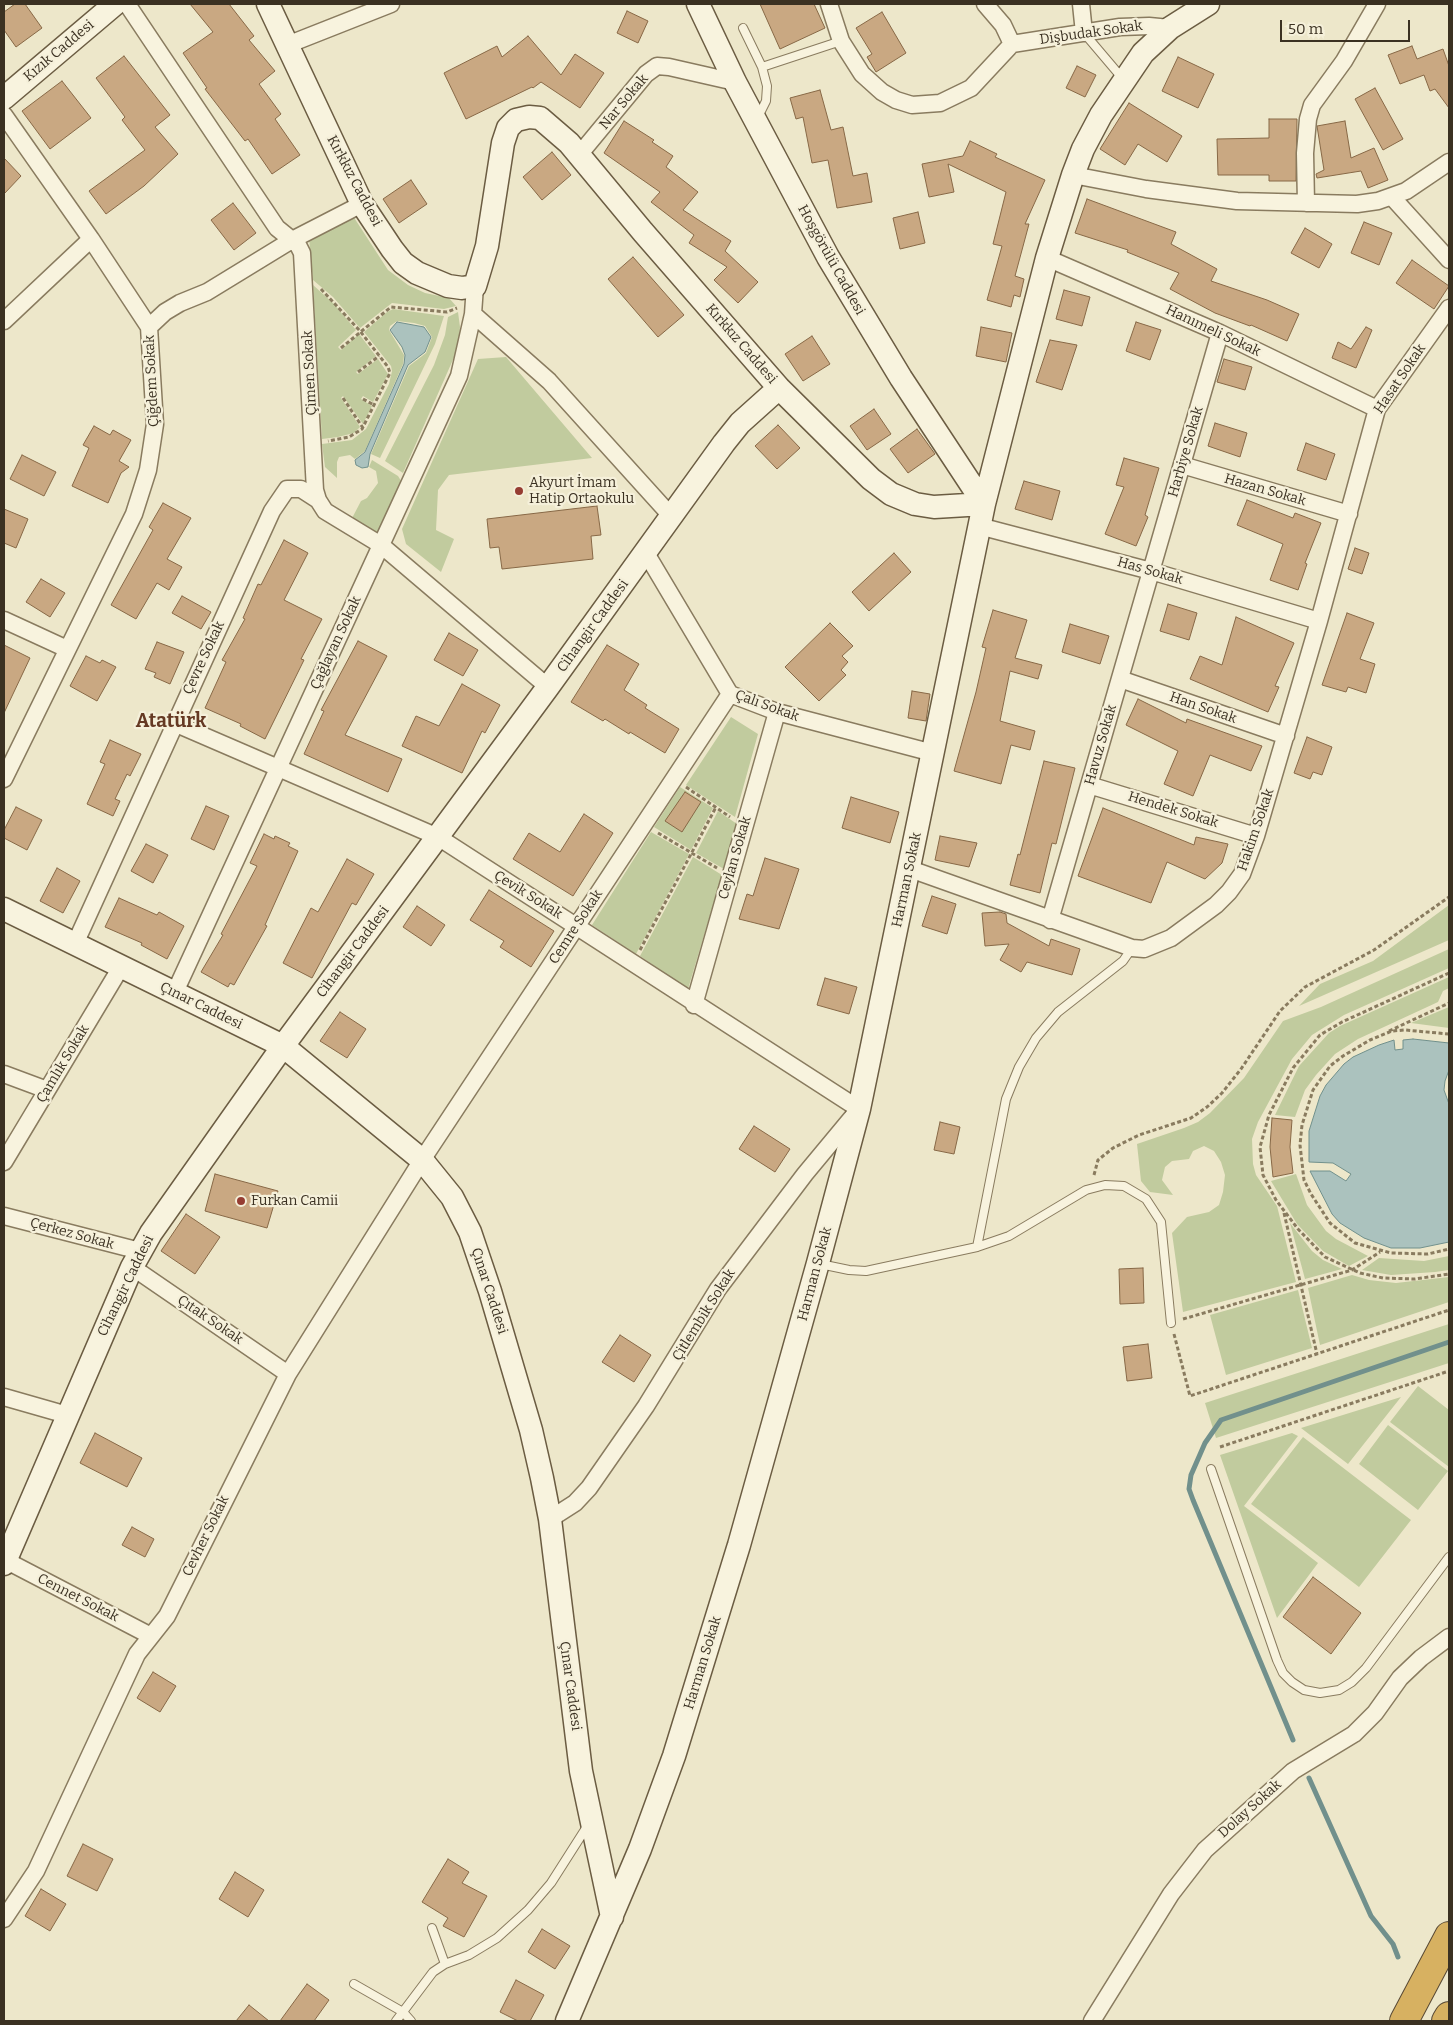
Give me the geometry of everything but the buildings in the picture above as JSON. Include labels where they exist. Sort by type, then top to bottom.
[{"type":"highway","points":[[1404,2021],[1449,1936]]},
{"type":"highway","points":[[1446,2021],[1449,2016]]},
{"type":"street","name":"Kızık Caddesi","points":[[4,98],[115,4]]},
{"type":"street","name":"Çimen Sokak","points":[[127,4],[277,228],[292,240],[302,254],[305,276],[315,490],[318,500]]},
{"type":"street","name":"Kırkkız Caddesi","points":[[268,4],[362,204],[403,263],[433,281],[462,288],[474,300]]},
{"type":"street","points":[[287,45],[391,4]]},
{"type":"street","name":"Hoşgörülü Caddesi","points":[[698,4],[735,82],[854,303],[981,515]]},
{"type":"street","points":[[829,4],[841,41],[848,55],[862,74],[882,92],[896,100],[912,105],[940,103],[971,88],[1012,44],[1003,25],[985,4]]},
{"type":"street","points":[[1081,4],[1084,33]]},
{"type":"street","points":[[981,515],[1047,258],[1083,149],[1101,115],[1143,53],[1170,28],[1208,4]]},
{"type":"street","points":[[1306,203],[1305,152],[1308,119],[1312,105],[1349,54],[1376,4]]},
{"type":"street","name":"Dişbudak Sokak","points":[[1012,44],[1138,26],[1170,28]]},
{"type":"street","name":"Nar Sokak","points":[[579,155],[646,74],[658,66],[735,82]]},
{"type":"street","name":"Çiğdem Sokak","points":[[4,115],[91,239],[149,327],[156,424],[148,470],[134,514],[4,780]]},
{"type":"street","name":"Kırkkız Caddesi","points":[[474,300],[487,246],[503,142],[508,128],[516,120],[529,117],[540,118],[553,127],[579,155],[643,232],[779,388],[847,458],[891,494],[915,504],[981,515]]},
{"type":"street","points":[[1073,175],[1191,196],[1265,203],[1357,204],[1392,197],[1406,191],[1449,162]]},
{"type":"street","points":[[1392,197],[1449,260]]},
{"type":"street","points":[[149,327],[166,312],[221,285],[250,263],[362,204]]},
{"type":"street","points":[[4,321],[91,239]]},
{"type":"street","name":"Hanımeli Sokak","points":[[1047,258],[1220,334],[1377,409]]},
{"type":"street","points":[[474,300],[672,517]]},
{"type":"street","name":"Çağlayan Sokak","points":[[175,992],[459,376],[474,300]]},
{"type":"street","name":"Hasat Sokak","points":[[1349,514],[1377,409],[1449,308]]},
{"type":"street","name":"Harbiye Sokak","points":[[1151,570],[1220,334]]},
{"type":"street","name":"Cihangir Caddesi","points":[[4,1562],[136,1259],[283,1046],[740,423],[779,388]]},
{"type":"street","name":"Hazan Sokak","points":[[1182,465],[1349,514]]},
{"type":"street","name":"Çevre Sokak","points":[[75,944],[174,723],[282,494],[287,489],[301,489],[318,500]]},
{"type":"street","points":[[318,500],[337,519],[382,545],[548,687]]},
{"type":"street","name":"Hakim Sokak","points":[[910,869],[1132,948],[1144,949],[1171,938],[1216,905],[1242,874],[1256,836],[1349,514]]},
{"type":"street","name":"Has Sokak","points":[[981,515],[1151,570],[1319,621]]},
{"type":"street","name":"Harman Sokak","points":[[567,2021],[658,1804],[674,1756],[739,1545],[818,1263],[859,1109],[910,869],[981,515]]},
{"type":"street","name":"Çalı Sokak","points":[[646,553],[730,694],[777,712],[933,753]]},
{"type":"street","name":"Havuz Sokak","points":[[1050,920],[1151,570]]},
{"type":"street","points":[[4,620],[67,649]]},
{"type":"street","name":"Han Sokak","points":[[1120,679],[1286,736]]},
{"type":"street","name":"Cemre Sokak","points":[[422,1160],[730,694]]},
{"type":"street","name":"Ceylan Sokak","points":[[694,1004],[777,712]]},
{"type":"street","name":"Çevik Sokak","points":[[174,723],[438,837],[859,1109]]},
{"type":"street","name":"Hendek Sokak","points":[[1089,785],[1256,836]]},
{"type":"street","name":"Çınar Caddesi","points":[[4,909],[283,1046],[422,1160],[452,1197],[473,1241],[490,1291],[531,1430],[550,1520],[580,1762],[612,1917]]},
{"type":"street","name":"Çamlık Sokak","points":[[4,1162],[122,967]]},
{"type":"street","points":[[4,1074],[47,1090]]},
{"type":"street","name":"Çitlembik Sokak","points":[[550,1520],[575,1503],[589,1488],[646,1406],[718,1289],[805,1174],[859,1109]]},
{"type":"street","name":"Cevher Sokak","points":[[4,1919],[36,1871],[137,1654],[172,1607],[288,1374],[422,1160]]},
{"type":"street","name":"Çerkez Sokak","points":[[4,1216],[136,1259]]},
{"type":"street","name":"Çıtak Sokak","points":[[136,1259],[288,1374]]},
{"type":"street","points":[[4,1397],[67,1415]]},
{"type":"street","name":"Cennet Sokak","points":[[4,1562],[152,1636]]},
{"type":"street","name":"Dolay Sokak","points":[[1092,2021],[1170,1894],[1205,1850],[1292,1771],[1354,1734],[1375,1713],[1400,1678],[1421,1658],[1449,1637]]},
{"type":"lane","points":[[743,28],[762,67],[768,92],[763,110],[756,121]]},
{"type":"lane","points":[[1084,33],[1124,80]]},
{"type":"lane","points":[[762,67],[841,41]]},
{"type":"lane","points":[[977,1247],[1006,1099],[1019,1067],[1036,1038],[1058,1012],[1123,961],[1132,948]]},
{"type":"lane","points":[[818,1263],[849,1270],[866,1271],[977,1247],[1009,1236],[1076,1194],[1096,1187],[1115,1185],[1132,1190],[1146,1199],[1157,1213],[1161,1222],[1172,1323]]},
{"type":"lane","points":[[1211,1469],[1277,1660],[1283,1673],[1304,1690],[1320,1693],[1339,1690],[1352,1682],[1366,1668],[1449,1557]]},
{"type":"lane","points":[[396,2021],[422,1984],[433,1972],[445,1964],[469,1956],[497,1938],[528,1910],[551,1883],[592,1820]]},
{"type":"lane","points":[[432,1928],[445,1964]]},
{"type":"lane","points":[[354,1984],[403,2012],[410,2021]]},
{"type":"path","points":[[305,276],[334,302],[360,331],[390,373],[363,428],[349,437],[313,443]]},
{"type":"path","points":[[341,348],[391,307],[447,312],[474,300]]},
{"type":"path","points":[[358,372],[379,356]]},
{"type":"path","points":[[343,398],[363,428]]},
{"type":"path","points":[[363,398],[374,405]]},
{"type":"path","points":[[680,783],[732,818]]},
{"type":"path","points":[[636,957],[716,807]]},
{"type":"path","points":[[651,828],[724,873]]},
{"type":"path","points":[[1096,1187],[1094,1172],[1098,1160],[1113,1148],[1139,1135],[1190,1118],[1222,1093],[1280,1012],[1305,987],[1374,950],[1449,897]]},
{"type":"path","points":[[1449,973],[1332,1027],[1320,1035],[1301,1057],[1269,1115],[1260,1147],[1263,1175],[1284,1211],[1317,1251],[1336,1264],[1371,1276],[1397,1279],[1449,1274]]},
{"type":"path","points":[[1449,1003],[1382,1035],[1343,1056],[1330,1066],[1320,1079],[1306,1110],[1300,1145],[1304,1180],[1320,1209],[1330,1223],[1355,1243],[1380,1252],[1428,1254],[1449,1249]]},
{"type":"path","points":[[1382,1035],[1406,1030],[1449,1034]]},
{"type":"path","points":[[1284,1211],[1317,1354]]},
{"type":"path","points":[[1380,1252],[1352,1270],[1172,1323],[1190,1396],[1449,1310]]},
{"type":"path","points":[[1220,1447],[1449,1371]]},
{"type":"green space","points":[[353,216],[388,270],[408,285],[425,293],[449,298],[456,306],[444,309],[392,303],[360,328],[333,297],[313,280],[309,238]]},
{"type":"green space","points":[[313,285],[333,303],[356,330],[338,347],[341,350],[359,334],[376,356],[356,372],[358,374],[378,359],[388,374],[373,402],[363,396],[361,399],[372,406],[363,424],[343,396],[341,398],[360,427],[354,433],[322,439]]},
{"type":"green space","points":[[393,309],[444,316],[435,344],[380,458],[371,454],[409,366],[426,353],[432,337],[425,326],[414,323],[397,321],[390,326],[389,330],[404,355],[403,364],[365,451],[355,459],[350,455],[339,457],[337,462],[337,478],[325,467],[322,444],[352,440],[366,429],[389,384],[392,371],[391,366],[364,332]]},
{"type":"green space","points":[[458,312],[460,327],[459,346],[403,473],[385,461],[434,365],[445,335],[448,317]]},
{"type":"green space","points":[[506,357],[592,458],[449,475],[438,490],[436,530],[454,539],[441,572],[406,544],[402,529],[478,359]]},
{"type":"green space","points":[[372,460],[398,476],[403,484],[382,528],[377,532],[350,522],[361,501],[367,498],[378,483],[376,471],[369,467]]},
{"type":"green space","points":[[731,717],[758,734],[735,817],[686,785]]},
{"type":"green space","points":[[680,787],[713,808],[691,850],[654,827]]},
{"type":"green space","points":[[718,811],[737,824],[724,869],[696,853]]},
{"type":"green space","points":[[651,832],[689,854],[636,954],[592,925]]},
{"type":"green space","points":[[693,857],[722,875],[688,989],[640,956]]},
{"type":"green space","points":[[1449,905],[1449,940],[1299,1006],[1320,984],[1373,961]]},
{"type":"green space","points":[[1449,949],[1449,968],[1344,1015],[1312,1035],[1292,1059],[1258,1122],[1252,1139],[1253,1164],[1256,1175],[1277,1206],[1296,1282],[1183,1312],[1172,1233],[1187,1217],[1209,1212],[1219,1205],[1225,1175],[1221,1162],[1214,1151],[1204,1146],[1193,1151],[1189,1159],[1172,1161],[1165,1167],[1162,1180],[1173,1195],[1150,1192],[1141,1181],[1137,1144],[1184,1128],[1198,1122],[1210,1113],[1244,1078],[1283,1021],[1321,1007]]},
{"type":"green space","points":[[1449,977],[1449,988],[1443,991],[1438,1002],[1358,1039],[1335,1054],[1305,1090],[1295,1117],[1275,1115],[1299,1066],[1329,1033],[1340,1026]]},
{"type":"green space","points":[[1449,1007],[1449,1028],[1411,1023]]},
{"type":"green space","points":[[1296,1174],[1307,1205],[1326,1231],[1336,1239],[1368,1256],[1349,1266],[1323,1251],[1297,1224],[1271,1181]]},
{"type":"green space","points":[[1290,1223],[1312,1251],[1323,1260],[1342,1269],[1305,1279]]},
{"type":"green space","points":[[1449,1256],[1449,1270],[1391,1275],[1362,1270],[1379,1258],[1424,1261]]},
{"type":"green space","points":[[1352,1275],[1369,1280],[1396,1283],[1449,1277],[1449,1302],[1320,1345],[1308,1288]]},
{"type":"green space","points":[[1298,1290],[1312,1348],[1226,1375],[1210,1315]]},
{"type":"green space","points":[[1449,1324],[1449,1363],[1216,1438],[1205,1403]]},
{"type":"green space","points":[[1418,1386],[1449,1410],[1449,1467],[1390,1422]]},
{"type":"green space","points":[[1401,1397],[1348,1464],[1301,1428]]},
{"type":"green space","points":[[1388,1425],[1448,1471],[1418,1510],[1359,1464]]},
{"type":"green space","points":[[1292,1433],[1298,1436],[1244,1506],[1318,1563],[1277,1618],[1220,1455]]},
{"type":"green space","points":[[1303,1437],[1411,1520],[1359,1587],[1251,1504]]},
{"type":"water","points":[[397,322],[424,327],[431,337],[425,352],[408,365],[370,454],[368,467],[362,468],[356,465],[355,460],[365,452],[404,364],[405,355],[402,347],[390,330]]},
{"type":"water","points":[[1413,1039],[1449,1043],[1449,1070],[1444,1090],[1449,1104],[1449,1242],[1420,1248],[1391,1248],[1364,1238],[1340,1223],[1332,1214],[1310,1171],[1330,1171],[1346,1181],[1351,1174],[1333,1163],[1309,1162],[1309,1131],[1320,1096],[1326,1085],[1344,1064],[1353,1057],[1394,1040],[1395,1050],[1403,1049],[1403,1040]]},
{"type":"waterway","points":[[1293,1740],[1193,1500],[1189,1489],[1191,1475],[1205,1443],[1221,1420],[1449,1342]]},
{"type":"waterway","points":[[1309,1778],[1371,1916],[1393,1944],[1398,1957]]},
{"type":"place","name":"Akyurt İmam Hatip Ortaokulu","points":[[519,491]]},
{"type":"place","name":"Furkan Camii","points":[[241,1201]]},
{"type":"district","name":"Atatürk","points":[[171,722]]}]
